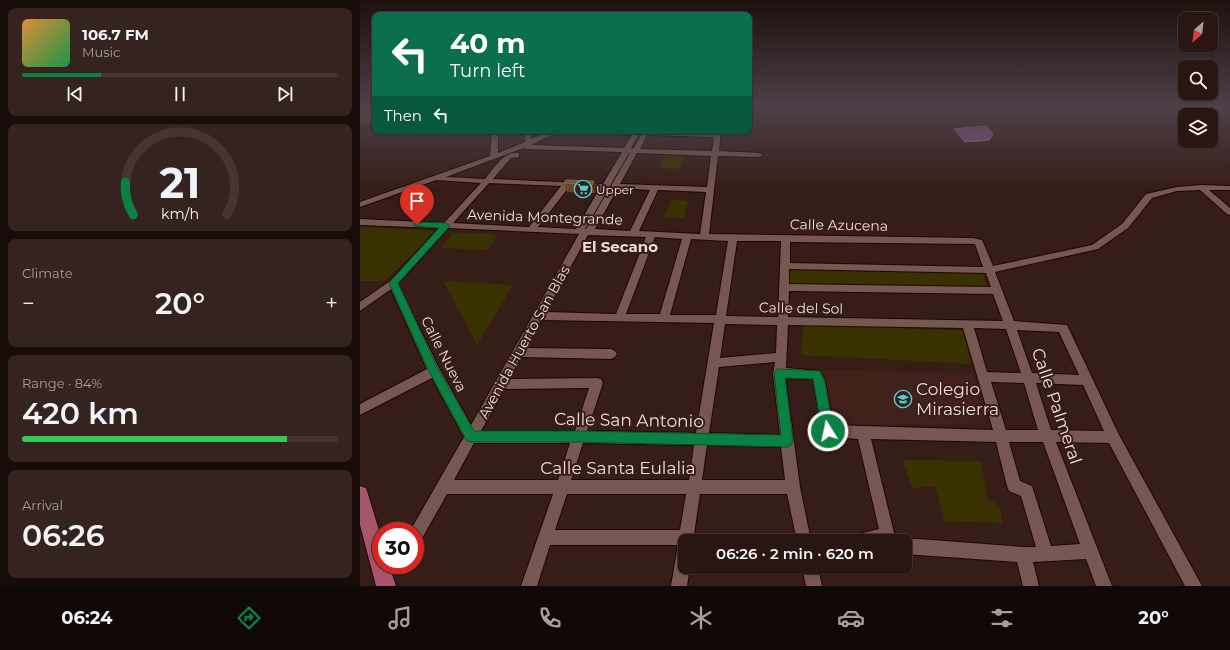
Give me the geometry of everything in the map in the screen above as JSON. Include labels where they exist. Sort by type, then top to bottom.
[{"type":"main road","points":[[360,494],[366,532],[372,545]]},
{"type":"street","points":[[494,157],[495,134]]},
{"type":"street","points":[[527,146],[528,134]]},
{"type":"street","points":[[360,206],[527,146],[550,134]]},
{"type":"street","name":"Avenida Huerto San Blas","points":[[585,232],[606,186],[627,150],[640,134]]},
{"type":"street","name":"Avenida Huerto San Blas","points":[[423,522],[585,232],[615,186],[635,151],[641,134]]},
{"type":"street","points":[[704,236],[718,134]]},
{"type":"street","points":[[360,307],[393,283],[509,156],[518,154],[527,146],[759,155]]},
{"type":"street","points":[[434,179],[606,186]]},
{"type":"street","points":[[532,229],[566,184]]},
{"type":"street","points":[[615,186],[710,190]]},
{"type":"street","points":[[633,234],[656,188]]},
{"type":"street","points":[[1201,188],[1230,212]]},
{"type":"street","points":[[785,266],[991,270],[1095,246],[1124,226],[1149,196],[1176,189],[1230,188]]},
{"type":"street","name":"Avenida Montegrande","points":[[360,222],[704,236]]},
{"type":"street","points":[[619,318],[652,234]]},
{"type":"street","points":[[664,319],[687,236]]},
{"type":"street","name":"Calle Azucena","points":[[704,236],[786,239],[973,241]]},
{"type":"street","points":[[687,534],[719,320],[733,238]]},
{"type":"street","points":[[786,239],[779,373],[793,487],[803,534]]},
{"type":"street","name":"Calle Palmeral","points":[[973,241],[981,244],[991,270],[1009,325],[1029,378],[1047,437],[1104,586]]},
{"type":"street","name":"Calle Nueva","points":[[393,283],[434,371],[471,437]]},
{"type":"street","points":[[784,287],[998,291]]},
{"type":"street","name":"Calle del Sol","points":[[538,316],[782,322],[967,324],[1063,328],[1088,380]]},
{"type":"street","points":[[967,324],[1001,436],[1014,486],[1027,491],[1046,554]]},
{"type":"street","points":[[518,352],[611,354]]},
{"type":"street","points":[[713,362],[780,357]]},
{"type":"street","points":[[360,410],[434,371]]},
{"type":"street","points":[[779,373],[816,374],[819,380],[828,431],[1047,437],[1113,437]]},
{"type":"street","points":[[983,376],[1088,380],[1113,437],[1194,586]]},
{"type":"street","points":[[500,384],[598,383],[544,538],[529,586]]},
{"type":"street","points":[[863,433],[887,534]]},
{"type":"street","name":"Calle San Antonio","points":[[471,437],[579,437],[787,441]]},
{"type":"street","name":"Calle Santa Eulalia","points":[[443,487],[793,487]]},
{"type":"street","points":[[544,538],[678,542]]},
{"type":"street","points":[[912,547],[1023,555],[1091,551]]},
{"type":"street","points":[[1023,555],[1031,586]]},
{"type":"street","points":[[679,586],[681,574]]},
{"type":"street","points":[[811,574],[814,586]]},
{"type":"shaded area","points":[[959,134],[993,134],[989,140],[965,142]]},
{"type":"shaded area","points":[[666,153],[685,154],[680,169],[659,168]]},
{"type":"shaded area","points":[[671,200],[688,201],[684,218],[664,217]]},
{"type":"shaded area","points":[[360,227],[436,231],[385,281],[360,281]]},
{"type":"shaded area","points":[[453,233],[498,234],[487,250],[441,248]]},
{"type":"shaded area","points":[[786,267],[982,271],[987,287],[785,283]]},
{"type":"shaded area","points":[[443,281],[513,285],[477,345]]},
{"type":"shaded area","points":[[803,324],[963,331],[971,364],[801,355]]},
{"type":"shaded area","name":"Colegio Mirasierra","points":[[820,370],[973,373],[985,424],[832,425]]},
{"type":"shaded area","points":[[903,460],[981,461],[987,498],[1000,507],[1002,523],[945,521],[935,486],[912,488]]},
{"type":"building","points":[[566,180],[594,181],[592,185],[564,183]]},
{"type":"place","name":"Upper","points":[[583,189]]},
{"type":"place","name":"Colegio Mirasierra","points":[[903,399]]},
{"type":"district","name":"El Secano","points":[[620,246]]},
{"type":"route","points":[[417,225],[446,226],[393,283],[434,371],[471,437],[579,437],[787,441],[779,373],[816,374],[819,380],[828,431]]}]
